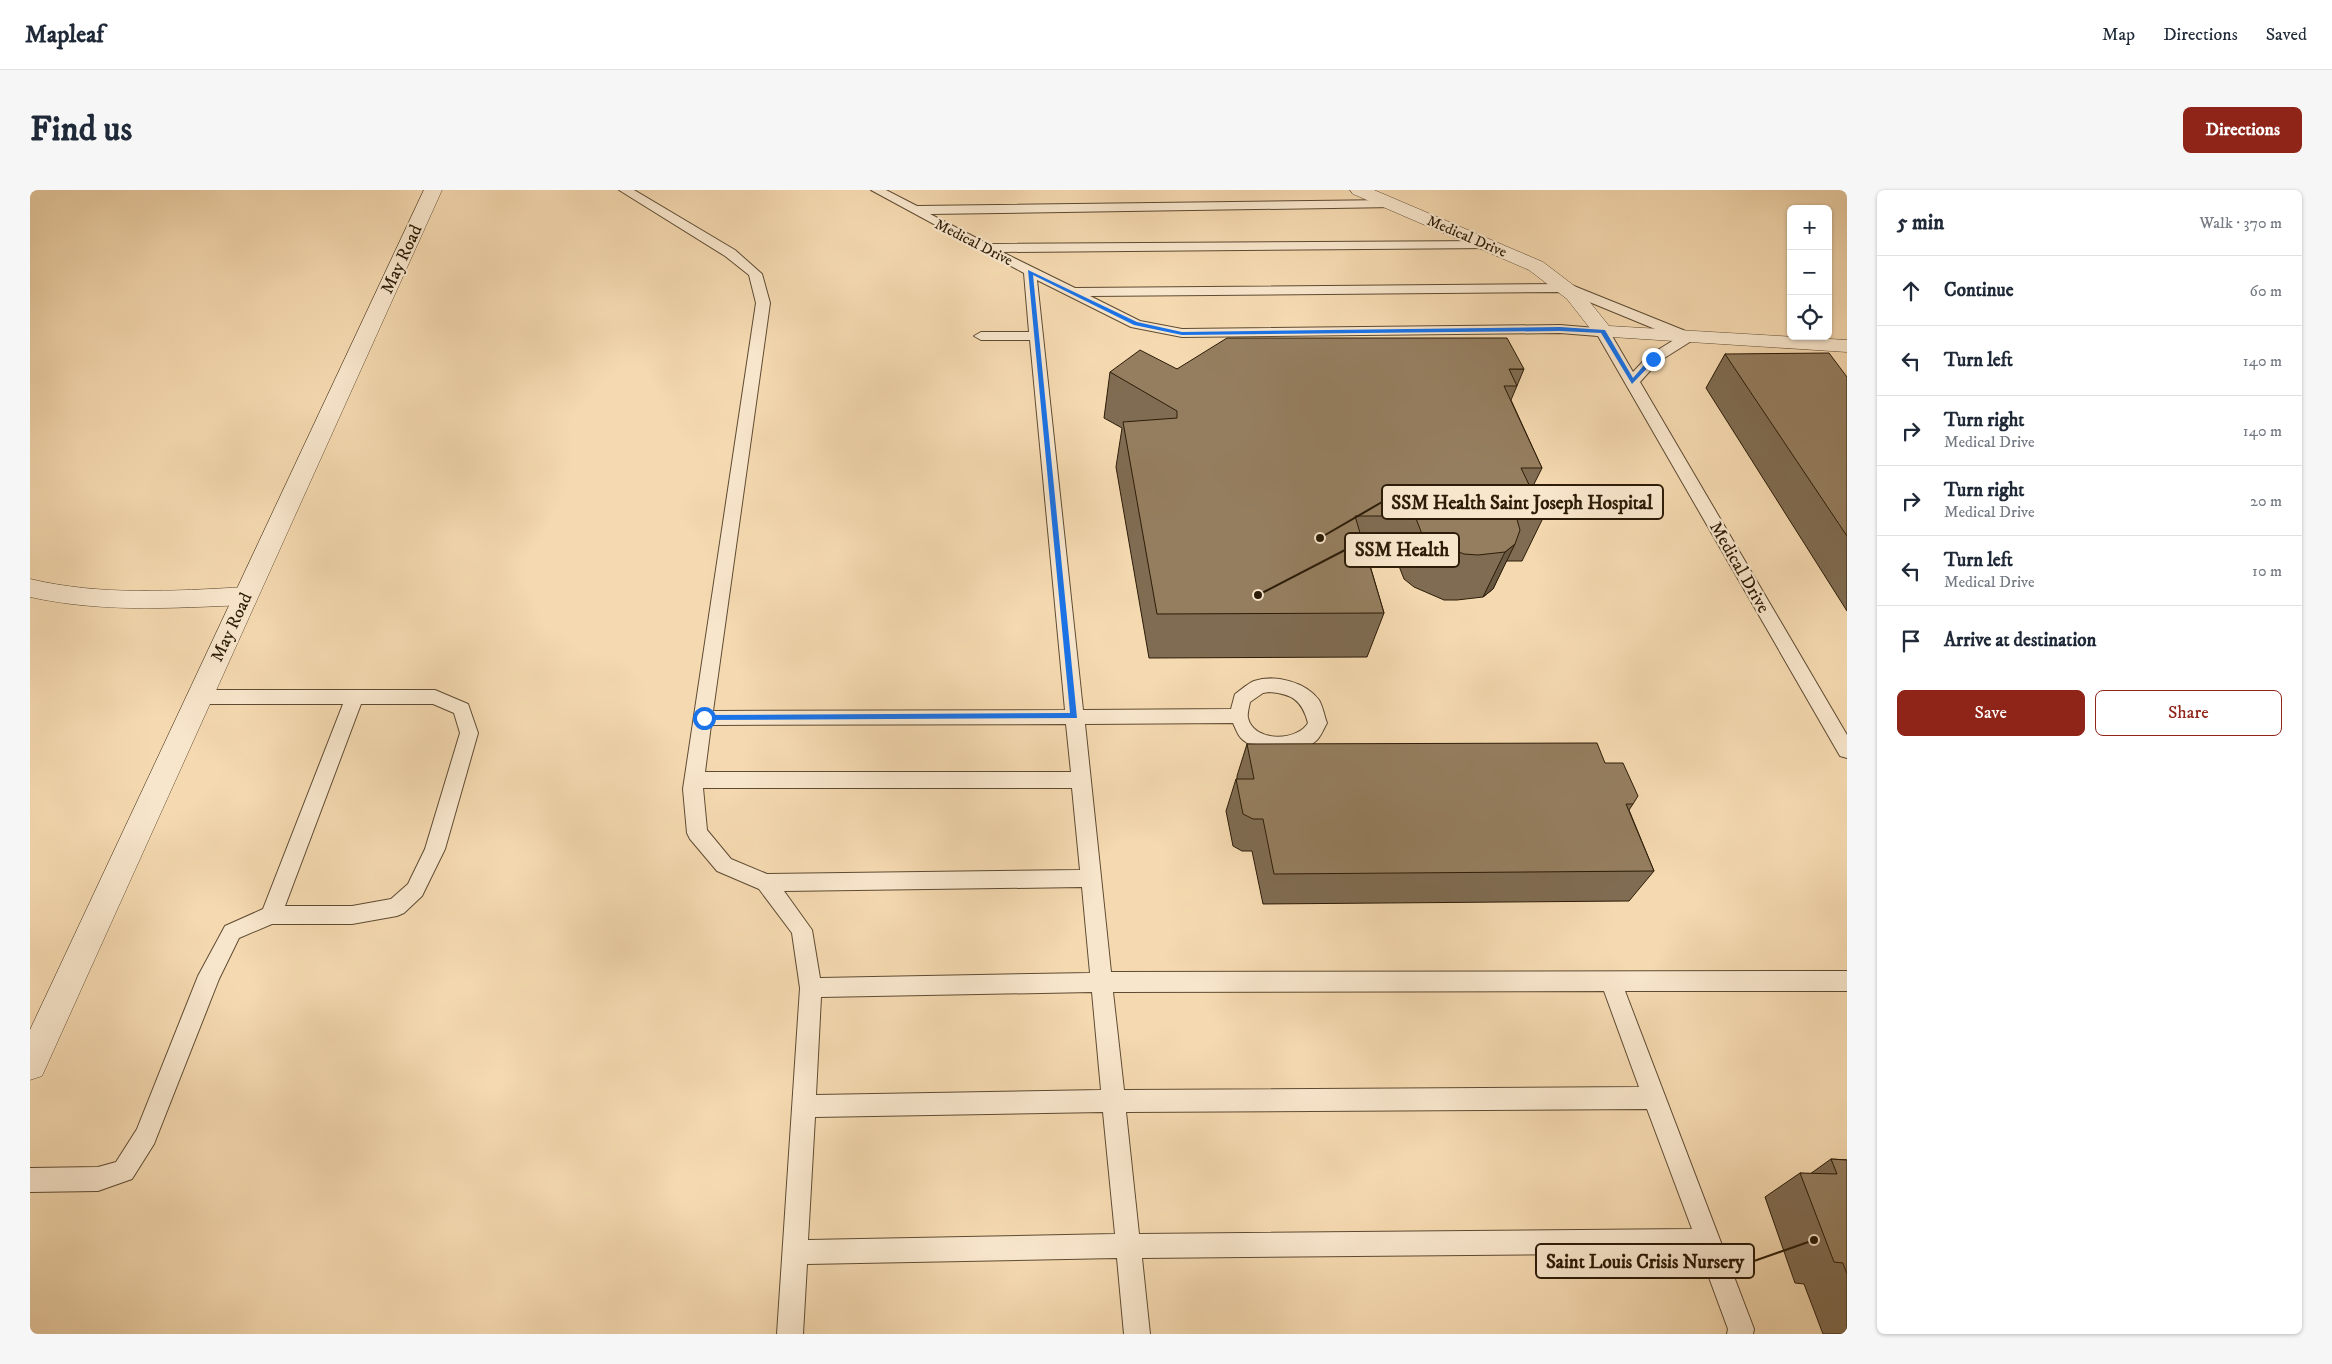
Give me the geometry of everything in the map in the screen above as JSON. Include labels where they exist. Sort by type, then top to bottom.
[{"type":"street","name":"May Road","points":[[30,1065],[433,190]]},
{"type":"street","name":"Medical Drive","points":[[1359,190],[1536,266],[1570,290],[1603,332],[1847,346]]},
{"type":"street","points":[[30,588],[59,596],[107,602],[246,596]]},
{"type":"lane","points":[[624,190],[730,253],[755,274],[763,303],[694,780],[693,789],[697,833],[724,865],[766,884],[1090,878]]},
{"type":"lane","name":"Medical Drive","points":[[878,190],[985,248],[1136,324],[1182,333],[1560,329],[1603,332],[1847,751]]},
{"type":"lane","points":[[913,210],[1391,204]]},
{"type":"lane","points":[[985,248],[1489,245]]},
{"type":"lane","points":[[1030,271],[1100,982],[1137,1334]]},
{"type":"lane","points":[[1072,292],[1570,290]]},
{"type":"lane","name":"Medical Drive","points":[[1570,290],[1688,337]]},
{"type":"lane","points":[[981,336],[1037,336]]},
{"type":"lane","points":[[1632,382],[1653,359],[1688,337]]},
{"type":"lane","points":[[30,1180],[98,1179],[124,1171],[146,1136],[209,976],[232,932],[271,915],[352,915],[397,907],[416,890],[435,849],[469,733],[462,709],[435,697],[200,697]]},
{"type":"lane","points":[[271,915],[355,697]]},
{"type":"lane","points":[[704,718],[1238,716]]},
{"type":"lane","points":[[694,780],[1081,780]]},
{"type":"lane","points":[[766,884],[802,930],[811,988],[790,1334]]},
{"type":"lane","points":[[1611,981],[1709,1241],[1741,1329],[1740,1334]]},
{"type":"lane","points":[[811,988],[1100,982],[1847,981]]},
{"type":"lane","points":[[804,1106],[1112,1101],[1655,1098]]},
{"type":"lane","points":[[795,1252],[1127,1246],[1709,1241]]},
{"type":"building","points":[[1227,338],[1507,338],[1524,369],[1509,369],[1517,386],[1504,386],[1542,468],[1521,468],[1544,516],[1516,516],[1520,530],[1515,544],[1505,552],[1478,555],[1464,554],[1433,542],[1422,534],[1415,516],[1355,516],[1384,613],[1157,614],[1123,422],[1177,418],[1177,411],[1110,372],[1140,350],[1177,369]]},
{"type":"building","points":[[1829,353],[1847,377],[1847,536],[1725,354]]},
{"type":"building","points":[[1597,743],[1605,763],[1623,763],[1638,796],[1633,804],[1626,804],[1654,871],[1274,874],[1263,819],[1253,819],[1243,814],[1236,779],[1254,779],[1247,744]]},
{"type":"building","points":[[1831,1159],[1847,1160],[1847,1274],[1843,1263],[1834,1262],[1800,1173],[1837,1174]]},
{"type":"place","name":"SSM Health Saint Joseph Hospital","points":[[1320,538]]},
{"type":"place","name":"SSM Health","points":[[1258,595]]},
{"type":"place","name":"Saint Louis Crisis Nursery","points":[[1814,1240]]},
{"type":"route","points":[[704,718],[1075,716],[1030,271],[1136,324],[1182,333],[1560,329],[1603,332],[1632,382],[1653,359]]}]
